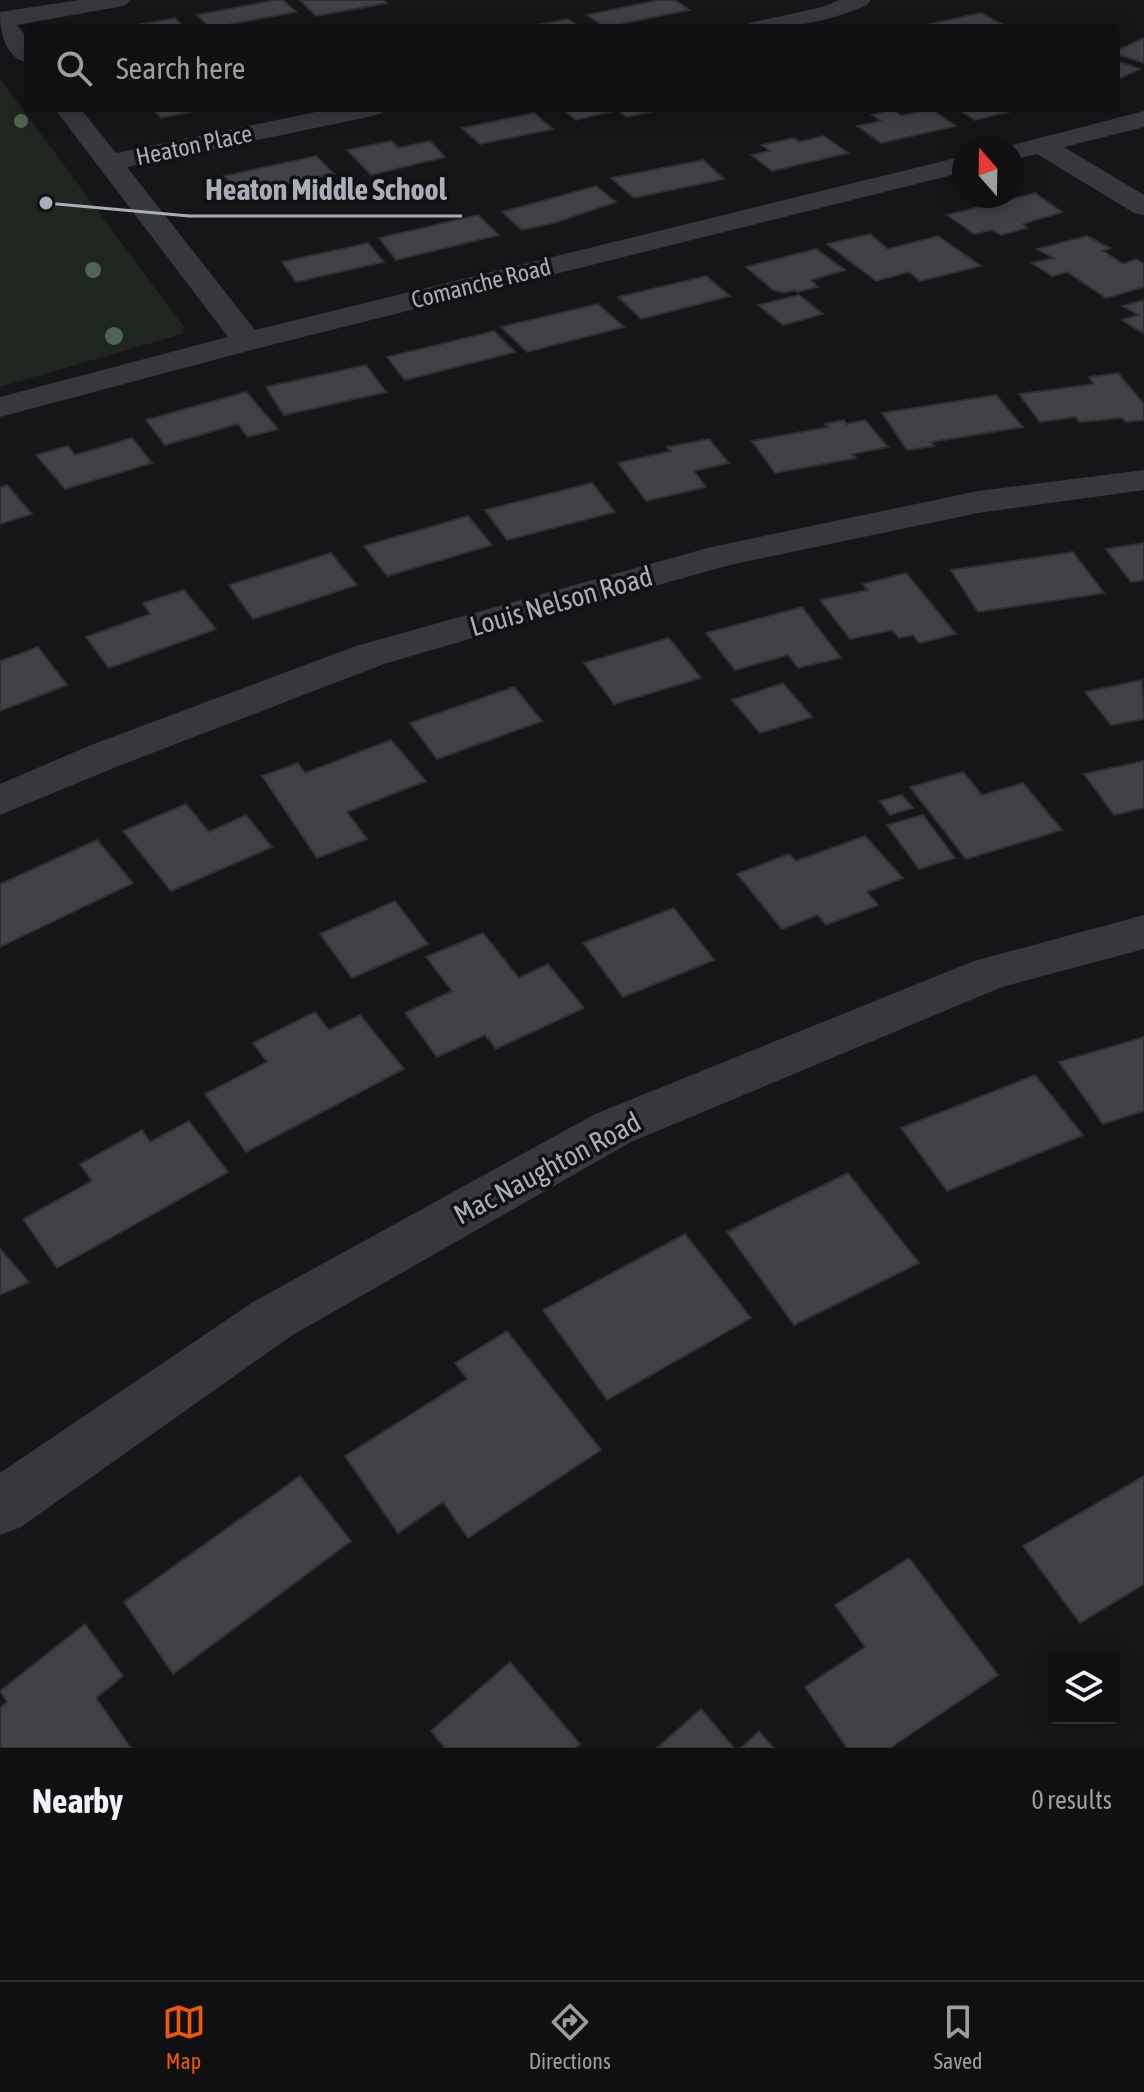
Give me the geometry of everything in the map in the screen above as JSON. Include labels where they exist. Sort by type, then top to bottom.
[{"type":"street","points":[[24,51],[0,20],[118,0]]},
{"type":"street","points":[[776,24],[829,13],[859,0]]},
{"type":"street","points":[[70,112],[248,341]]},
{"type":"street","name":"Heaton Place","points":[[109,163],[354,112]]},
{"type":"street","points":[[1024,149],[1144,119]]},
{"type":"street","points":[[1042,145],[1144,207]]},
{"type":"street","name":"Comanche Road","points":[[0,407],[248,341],[952,167]]},
{"type":"street","name":"Louis Nelson Road","points":[[0,801],[106,755],[370,655],[577,596],[724,555],[978,502],[1144,480]]},
{"type":"street","name":"Mac Naughton Road","points":[[0,1507],[272,1319],[613,1128],[990,973],[1144,932]]},
{"type":"shaded area","points":[[0,79],[184,327],[182,334],[0,387]]},
{"type":"building","points":[[276,0],[283,0],[296,12],[232,24],[206,24],[197,15]]},
{"type":"building","points":[[300,0],[384,0],[387,3],[316,16]]},
{"type":"building","points":[[660,0],[675,0],[689,10],[620,24],[600,24],[587,15]]},
{"type":"building","points":[[981,13],[1002,24],[930,24]]},
{"type":"building","points":[[175,18],[180,24],[143,24]]},
{"type":"building","points":[[568,19],[575,24],[542,24]]},
{"type":"building","points":[[1144,38],[1144,63],[1120,55],[1120,49]]},
{"type":"building","points":[[1120,62],[1140,69],[1120,78]]},
{"type":"building","points":[[156,112],[191,112],[161,118]]},
{"type":"building","points":[[566,112],[609,112],[576,120]]},
{"type":"building","points":[[620,112],[650,112],[627,117]]},
{"type":"building","points":[[885,112],[896,112],[902,116],[935,112],[956,126],[881,143],[857,126],[881,121],[872,115]]},
{"type":"building","points":[[962,112],[1008,112],[975,120]]},
{"type":"building","points":[[534,113],[553,129],[480,144],[462,128]]},
{"type":"building","points":[[824,136],[848,153],[772,171],[752,155],[770,151],[762,145]]},
{"type":"building","points":[[391,141],[398,148],[430,141],[445,157],[371,175],[347,150]]},
{"type":"building","points":[[316,156],[334,174],[240,194],[224,176]]},
{"type":"building","points":[[703,160],[724,179],[634,198],[611,178]]},
{"type":"building","points":[[596,186],[616,202],[554,223],[522,230],[502,212]]},
{"type":"building","points":[[1035,193],[1062,212],[1023,224],[1027,228],[1001,235],[992,230],[974,234],[947,215],[975,208],[1024,208],[1024,196]]},
{"type":"building","points":[[478,215],[499,235],[396,260],[379,238]]},
{"type":"building","points":[[870,234],[888,249],[938,236],[981,266],[920,281],[909,272],[876,281],[827,244]]},
{"type":"building","points":[[1087,236],[1110,248],[1103,251],[1123,264],[1136,259],[1144,264],[1144,287],[1106,298],[1067,272],[1052,276],[1032,263],[1053,258],[1037,249]]},
{"type":"building","points":[[368,243],[384,262],[296,282],[282,262]]},
{"type":"building","points":[[816,249],[845,270],[811,280],[818,287],[784,293],[773,290],[746,267]]},
{"type":"building","points":[[706,276],[730,296],[641,319],[618,297]]},
{"type":"building","points":[[799,295],[823,314],[783,325],[758,305]]},
{"type":"building","points":[[1144,300],[1143,333],[1122,320],[1138,315],[1123,306]]},
{"type":"building","points":[[598,304],[624,327],[527,352],[501,327]]},
{"type":"building","points":[[494,331],[515,352],[405,380],[387,357]]},
{"type":"building","points":[[366,365],[386,392],[284,415],[266,387]]},
{"type":"building","points":[[1118,373],[1144,404],[1144,420],[1126,422],[1122,418],[1079,422],[1075,417],[1040,422],[1019,394],[1094,384],[1089,377]]},
{"type":"building","points":[[246,392],[278,429],[248,437],[238,424],[165,445],[146,420]]},
{"type":"building","points":[[996,395],[1023,427],[931,442],[934,446],[907,450],[882,413]]},
{"type":"building","points":[[844,420],[846,424],[865,420],[888,447],[852,454],[856,458],[775,473],[752,441],[828,427],[825,424]]},
{"type":"building","points":[[132,438],[152,463],[65,489],[36,455],[68,446],[75,455]]},
{"type":"building","points":[[709,439],[729,463],[694,471],[706,487],[646,501],[618,463],[671,451],[667,447]]},
{"type":"building","points":[[592,483],[615,512],[507,540],[485,510]]},
{"type":"building","points":[[7,485],[32,514],[0,524],[0,488]]},
{"type":"building","points":[[468,516],[492,545],[387,576],[364,546]]},
{"type":"building","points":[[1144,543],[1144,580],[1131,582],[1106,549]]},
{"type":"building","points":[[1073,552],[1104,593],[978,612],[951,570]]},
{"type":"building","points":[[331,553],[357,585],[253,619],[229,585]]},
{"type":"building","points":[[906,573],[956,634],[919,643],[913,635],[899,638],[892,630],[850,639],[820,600],[868,590],[863,584]]},
{"type":"building","points":[[184,590],[216,629],[109,668],[86,637],[150,614],[143,603]]},
{"type":"building","points":[[802,607],[841,658],[798,668],[788,655],[735,670],[706,633]]},
{"type":"building","points":[[669,638],[701,678],[614,704],[584,663]]},
{"type":"building","points":[[38,647],[67,685],[0,711],[0,661]]},
{"type":"building","points":[[1142,680],[1144,719],[1111,725],[1085,692]]},
{"type":"building","points":[[783,683],[812,717],[760,733],[732,700]]},
{"type":"building","points":[[514,687],[542,721],[437,759],[410,723]]},
{"type":"building","points":[[391,740],[426,781],[347,812],[367,839],[317,858],[262,776],[298,763],[305,773]]},
{"type":"building","points":[[1144,761],[1144,808],[1114,815],[1084,774]]},
{"type":"building","points":[[963,772],[982,795],[1023,783],[1062,830],[966,859],[910,787]]},
{"type":"building","points":[[902,795],[913,808],[890,815],[880,801]]},
{"type":"building","points":[[186,804],[209,832],[246,815],[272,847],[171,891],[123,831]]},
{"type":"building","points":[[923,815],[955,858],[919,869],[887,825]]},
{"type":"building","points":[[865,836],[903,878],[867,892],[878,905],[826,925],[818,915],[782,929],[737,874],[789,854],[796,861]]},
{"type":"building","points":[[97,840],[133,883],[0,947],[0,884]]},
{"type":"building","points":[[395,901],[428,944],[352,978],[320,934]]},
{"type":"building","points":[[674,908],[714,960],[623,997],[583,943]]},
{"type":"building","points":[[483,933],[519,978],[548,964],[584,1008],[496,1049],[485,1035],[437,1057],[405,1013],[452,991],[426,957]]},
{"type":"building","points":[[315,1012],[329,1030],[360,1015],[404,1069],[246,1152],[205,1094],[267,1062],[253,1043]]},
{"type":"building","points":[[1144,1037],[1144,1111],[1103,1124],[1059,1062]]},
{"type":"building","points":[[1035,1075],[1083,1135],[947,1191],[901,1128]]},
{"type":"building","points":[[189,1121],[228,1172],[57,1268],[23,1219],[92,1181],[80,1164],[142,1130],[150,1142]]},
{"type":"building","points":[[848,1173],[919,1263],[794,1325],[727,1232]]},
{"type":"building","points":[[685,1234],[751,1318],[607,1400],[543,1310]]},
{"type":"building","points":[[0,1249],[29,1282],[0,1295]]},
{"type":"building","points":[[507,1331],[601,1450],[468,1538],[443,1502],[398,1533],[345,1456],[467,1379],[455,1363]]},
{"type":"building","points":[[300,1476],[351,1541],[173,1674],[124,1602]]},
{"type":"building","points":[[1144,1476],[1144,1584],[1080,1623],[1023,1546]]},
{"type":"building","points":[[909,1558],[998,1675],[890,1748],[847,1748],[805,1687],[865,1647],[835,1605]]},
{"type":"building","points":[[85,1624],[123,1676],[96,1698],[131,1748],[0,1748],[0,1708],[7,1702],[0,1691]]},
{"type":"building","points":[[510,1662],[580,1744],[575,1748],[445,1748],[431,1731]]},
{"type":"building","points":[[701,1709],[734,1748],[657,1748]]},
{"type":"building","points":[[759,1731],[774,1748],[741,1748]]},
{"type":"place","name":"Heaton Middle School","points":[[46,203]]}]
